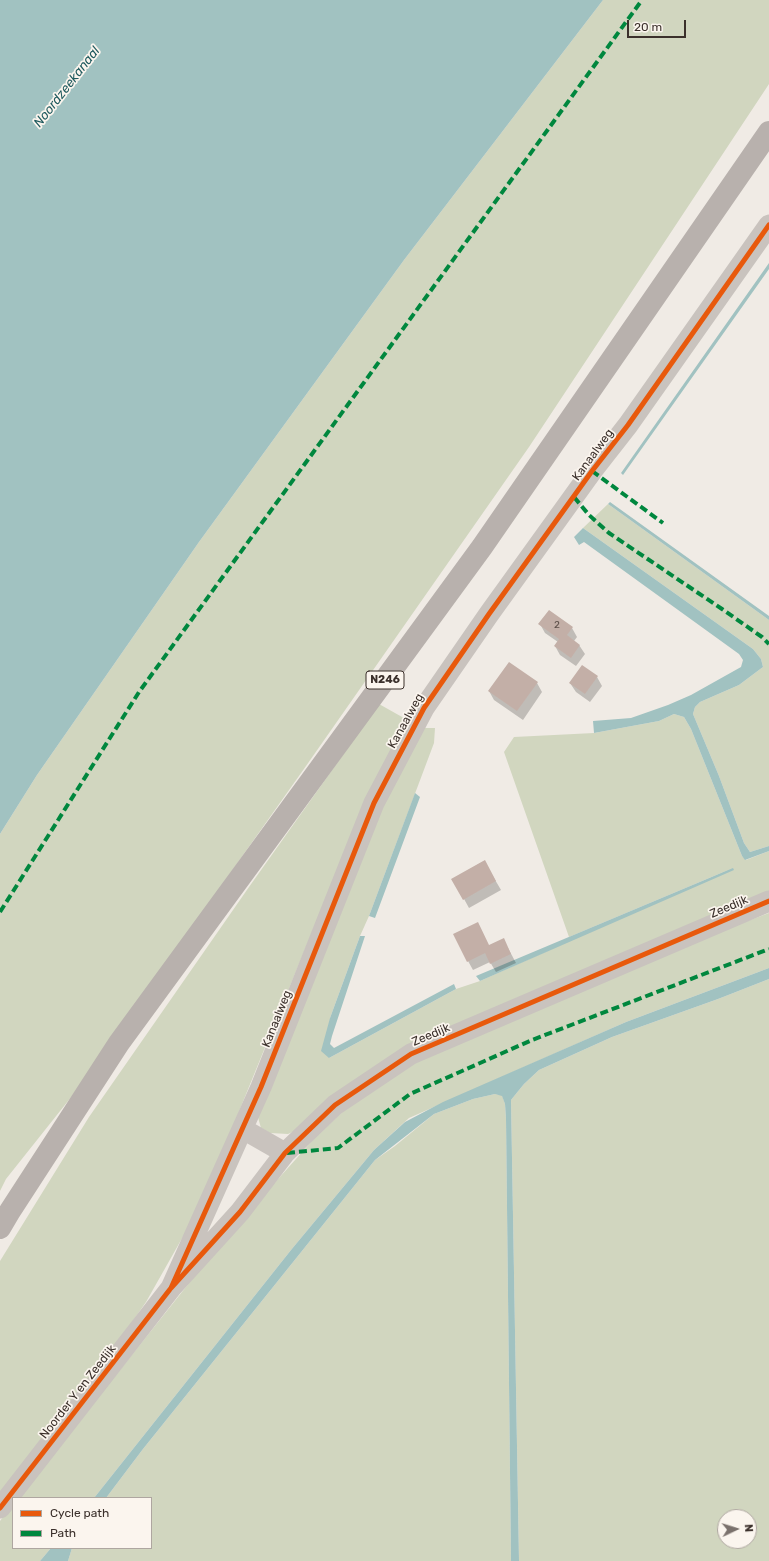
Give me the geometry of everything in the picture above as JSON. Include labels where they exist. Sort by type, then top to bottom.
[{"type":"main road","name":"N246","points":[[0,1228],[119,1043],[482,547],[769,132]]},
{"type":"street","name":"Kanaalweg","points":[[171,1288],[243,1130],[374,803],[424,708],[489,614],[628,425],[769,226]]},
{"type":"street","name":"Zeedijk","points":[[171,1288],[240,1212],[285,1153],[335,1105],[411,1054],[769,901]]},
{"type":"street","points":[[243,1130],[285,1153]]},
{"type":"street","name":"Noorder Y en Zeedijk","points":[[0,1508],[171,1288]]},
{"type":"green space","points":[[603,0],[769,0],[769,84],[529,447],[132,1012],[72,1096],[6,1179],[0,1191],[0,834],[37,775],[199,542],[404,260]]},
{"type":"green space","points":[[608,504],[769,620],[769,846],[750,852],[744,843],[719,776],[693,714],[695,707],[700,702],[739,685],[763,667],[761,659],[753,649],[583,528]]},
{"type":"green space","points":[[379,704],[411,722],[336,873],[218,1163],[185,1233],[146,1302],[119,1341],[0,1496],[0,1261],[89,1117],[249,887]]},
{"type":"green space","points":[[674,714],[684,717],[691,729],[742,856],[746,860],[769,851],[769,896],[525,996],[304,1127],[288,1134],[270,1133],[261,1128],[257,1114],[391,785],[423,728],[435,728],[434,743],[330,1018],[329,1058],[456,989],[480,981],[733,868],[569,937],[504,752],[514,737],[594,733],[659,721]]},
{"type":"green space","points":[[769,913],[769,968],[626,1022],[409,1118],[374,1150],[291,1250],[95,1497],[19,1497],[221,1243],[312,1141],[355,1100],[403,1068],[665,952]]},
{"type":"green space","points":[[769,979],[769,1561],[519,1561],[511,1100],[524,1084],[539,1070],[612,1037]]},
{"type":"green space","points":[[495,1094],[502,1095],[505,1104],[511,1561],[68,1561],[72,1549],[152,1549],[152,1497],[107,1497],[143,1449],[375,1160],[395,1146],[434,1114],[473,1099]]},
{"type":"green space","points":[[12,1505],[12,1549],[50,1549],[40,1561],[0,1561],[0,1521]]},
{"type":"water","name":"Noordzeekanaal","points":[[0,0],[603,0],[404,260],[199,542],[37,775],[0,834]]},
{"type":"water","points":[[769,263],[769,269],[623,475],[621,473]]},
{"type":"water","points":[[610,502],[769,616],[769,620],[608,504]]},
{"type":"water","points":[[583,528],[753,649],[761,659],[763,667],[739,685],[700,702],[695,707],[693,714],[719,776],[744,843],[750,852],[769,846],[769,851],[745,860],[742,856],[691,729],[684,717],[674,714],[659,721],[594,733],[593,721],[631,718],[668,705],[691,695],[741,667],[743,660],[739,654],[584,542],[579,545],[574,537]]},
{"type":"water","points":[[415,793],[420,797],[375,918],[369,916]]},
{"type":"water","points":[[733,868],[734,870],[480,981],[476,976]]},
{"type":"water","points":[[360,936],[365,936],[332,1036],[330,1044],[334,1048],[454,984],[456,989],[329,1058],[321,1051],[330,1018]]},
{"type":"water","points":[[769,968],[769,979],[612,1037],[539,1070],[524,1084],[511,1100],[519,1561],[511,1561],[506,1119],[505,1104],[502,1096],[495,1094],[473,1099],[434,1114],[375,1160],[143,1449],[107,1497],[95,1497],[291,1250],[374,1150],[405,1122],[443,1102],[626,1022]]},
{"type":"water","points":[[50,1549],[72,1549],[68,1561],[40,1561]]},
{"type":"building","points":[[549,610],[573,627],[567,635],[580,645],[571,658],[554,646],[559,639],[538,624]]},
{"type":"building","points":[[509,662],[538,682],[517,711],[488,691]]},
{"type":"building","points":[[582,665],[598,676],[585,694],[569,683]]},
{"type":"building","points":[[485,860],[496,881],[463,900],[451,879]]},
{"type":"building","points":[[478,922],[489,945],[504,938],[511,954],[490,964],[485,953],[467,962],[453,934]]},
{"type":"marked path","points":[[0,912],[139,692],[642,0]]},
{"type":"marked path","points":[[592,471],[663,523]]},
{"type":"marked path","points":[[574,497],[589,515],[609,533],[722,609],[762,637],[769,644]]},
{"type":"marked path","points":[[287,1153],[338,1148],[410,1094],[532,1040],[769,949]]},
{"type":"cycle path","points":[[171,1288],[261,1087],[374,803],[424,708],[489,614],[592,471],[628,425],[769,225]]},
{"type":"cycle path","points":[[0,1508],[171,1288],[240,1212],[285,1153],[335,1105],[411,1054],[769,901]]}]
